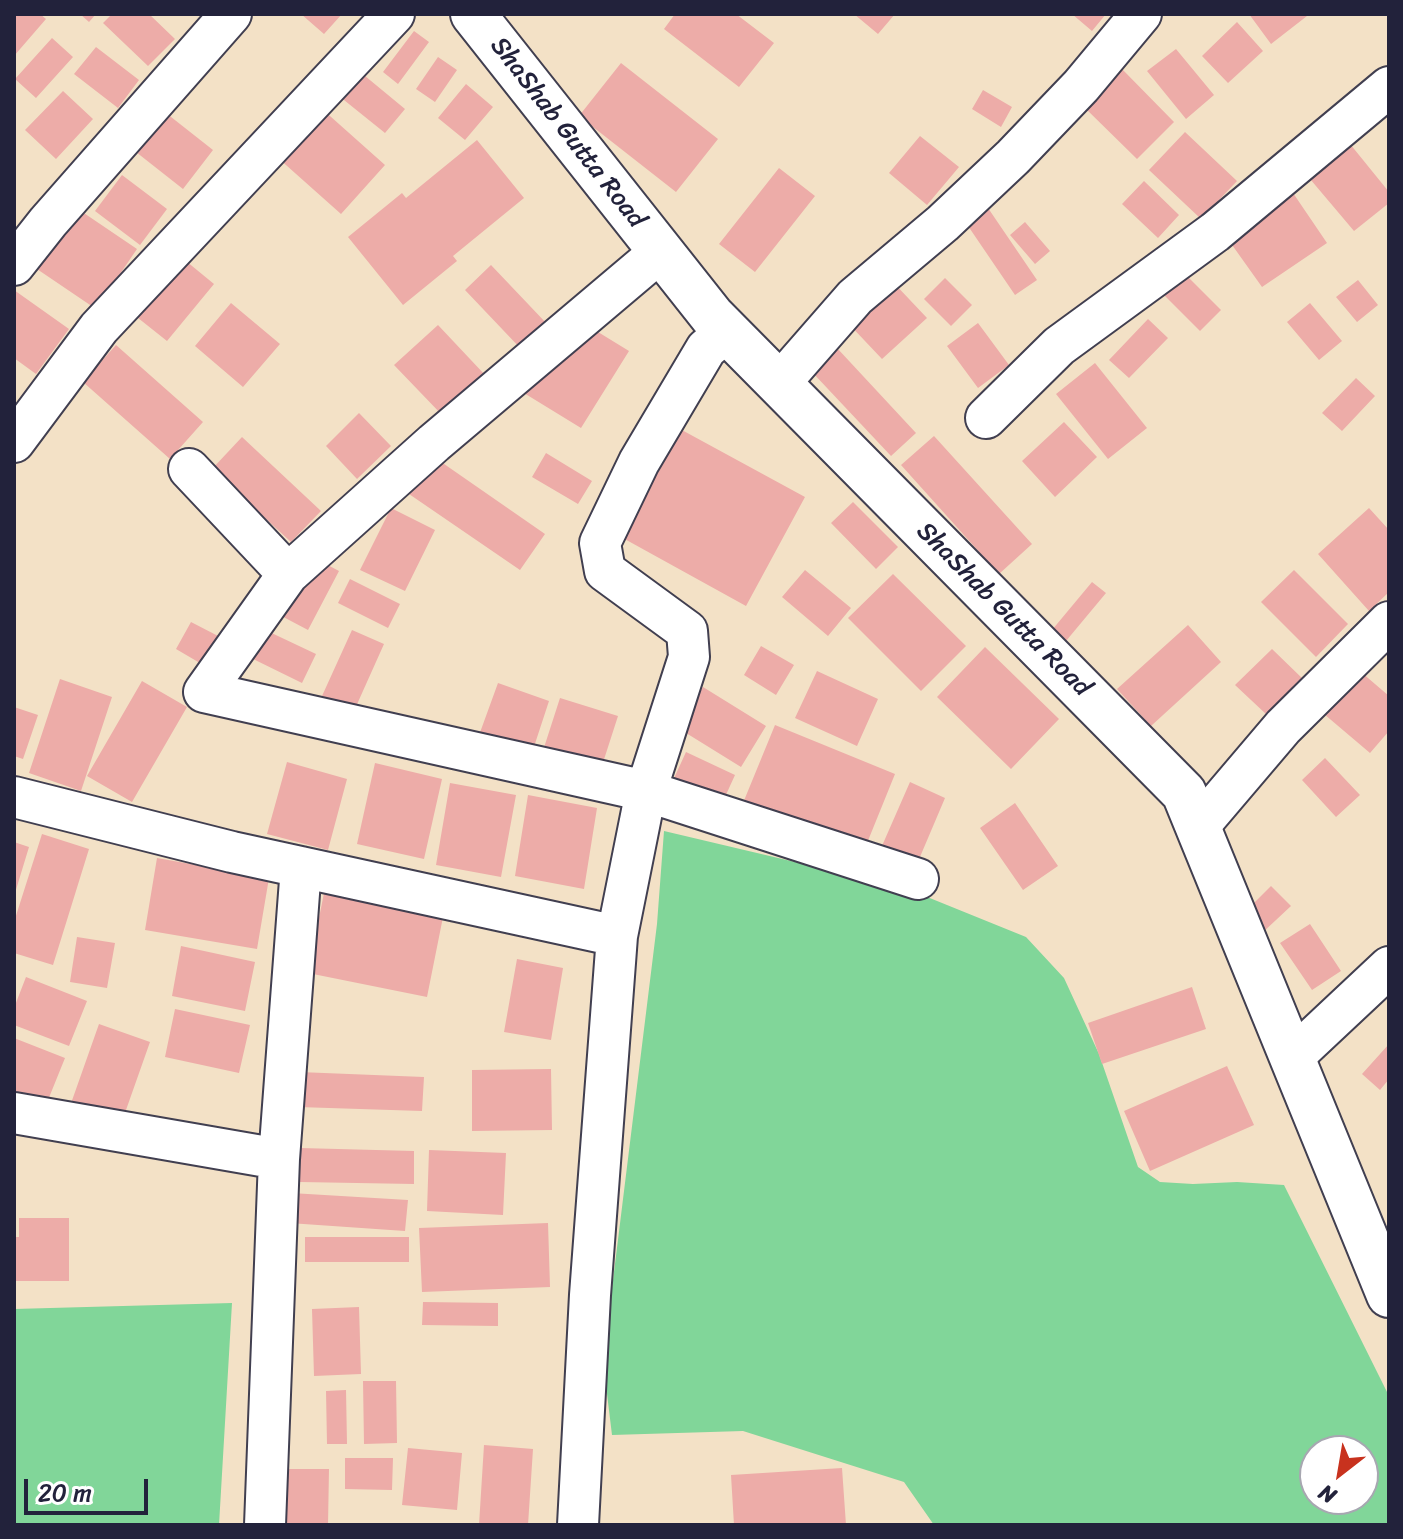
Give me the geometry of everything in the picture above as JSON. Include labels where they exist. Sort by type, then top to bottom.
[{"type":"street","points":[[14,265],[48,222],[231,14]]},
{"type":"street","points":[[14,442],[99,328],[394,14]]},
{"type":"street","name":"ShaShab Gutta Road","points":[[473,14],[660,252],[727,331],[1184,793],[1389,1295]]},
{"type":"street","points":[[779,384],[855,297],[943,223],[1013,157],[1081,86],[1141,14]]},
{"type":"street","points":[[986,418],[1059,346],[1215,232],[1389,87]]},
{"type":"street","points":[[660,252],[434,443],[288,574],[204,692],[646,791],[918,879]]},
{"type":"street","points":[[578,1525],[590,1295],[617,936],[646,791],[689,657],[687,631],[605,571],[600,543],[639,462],[706,349],[727,331]]},
{"type":"street","points":[[189,469],[288,574]]},
{"type":"street","points":[[1198,827],[1283,727],[1389,622]]},
{"type":"street","points":[[14,797],[301,867],[617,936]]},
{"type":"street","points":[[265,1525],[279,1159],[301,867]]},
{"type":"street","points":[[1293,1057],[1389,967]]},
{"type":"street","points":[[14,1113],[279,1159]]},
{"type":"green space","points":[[664,831],[905,888],[1026,937],[1064,978],[1099,1054],[1138,1167],[1160,1182],[1284,1185],[1389,1396],[1389,1525],[934,1525],[904,1482],[743,1431],[612,1435],[603,1361],[657,924]]},
{"type":"green space","points":[[232,1303],[219,1525],[14,1525],[14,1309]]},
{"type":"building","points":[[14,14],[40,14],[46,19],[14,56]]},
{"type":"building","points":[[80,14],[96,14],[89,22]]},
{"type":"building","points":[[112,14],[149,14],[175,39],[148,66],[103,23]]},
{"type":"building","points":[[301,14],[342,14],[324,34]]},
{"type":"building","points":[[675,14],[736,14],[774,43],[739,87],[664,29]]},
{"type":"building","points":[[854,14],[895,14],[878,34]]},
{"type":"building","points":[[1072,14],[1106,14],[1092,31]]},
{"type":"building","points":[[1249,14],[1306,14],[1307,16],[1271,44]]},
{"type":"building","points":[[1237,22],[1263,51],[1228,83],[1202,56]]},
{"type":"building","points":[[414,31],[429,42],[398,84],[383,72]]},
{"type":"building","points":[[52,38],[73,57],[36,98],[15,79]]},
{"type":"building","points":[[96,47],[139,80],[118,108],[74,74]]},
{"type":"building","points":[[1176,49],[1214,95],[1186,119],[1147,71]]},
{"type":"building","points":[[438,57],[457,70],[435,102],[416,89]]},
{"type":"building","points":[[621,63],[718,139],[676,192],[579,116]]},
{"type":"building","points":[[1122,69],[1174,122],[1137,159],[1084,107]]},
{"type":"building","points":[[359,71],[405,109],[385,133],[339,96]]},
{"type":"building","points":[[466,84],[493,107],[465,140],[438,118]]},
{"type":"building","points":[[983,90],[1012,107],[1001,127],[972,109]]},
{"type":"building","points":[[63,91],[93,119],[56,159],[25,130]]},
{"type":"building","points":[[321,108],[385,165],[341,214],[277,157]]},
{"type":"building","points":[[166,113],[213,150],[183,189],[136,152]]},
{"type":"building","points":[[1185,132],[1237,181],[1201,219],[1149,170]]},
{"type":"building","points":[[920,136],[959,167],[927,205],[889,173]]},
{"type":"building","points":[[1346,139],[1389,192],[1389,203],[1354,231],[1305,173]]},
{"type":"building","points":[[477,140],[524,198],[453,256],[457,261],[403,305],[348,237],[402,193],[406,198]]},
{"type":"building","points":[[779,168],[815,196],[755,272],[719,244]]},
{"type":"building","points":[[122,175],[167,209],[140,245],[95,211]]},
{"type":"building","points":[[1144,181],[1179,215],[1158,238],[1122,204]]},
{"type":"building","points":[[1291,190],[1327,243],[1262,287],[1225,235]]},
{"type":"building","points":[[72,205],[137,249],[96,309],[31,265]]},
{"type":"building","points":[[988,208],[1037,280],[1015,295],[966,223]]},
{"type":"building","points":[[1025,222],[1050,251],[1035,264],[1010,235]]},
{"type":"building","points":[[175,252],[214,284],[167,341],[128,310]]},
{"type":"building","points":[[491,265],[548,325],[522,350],[465,290]]},
{"type":"building","points":[[1184,273],[1221,310],[1200,331],[1163,294]]},
{"type":"building","points":[[945,278],[972,305],[951,326],[924,299]]},
{"type":"building","points":[[1358,280],[1378,305],[1357,322],[1336,297]]},
{"type":"building","points":[[892,281],[927,318],[882,359],[847,322]]},
{"type":"building","points":[[14,290],[69,329],[36,374],[14,358]]},
{"type":"building","points":[[231,303],[280,344],[243,387],[195,346]]},
{"type":"building","points":[[1310,303],[1342,341],[1319,360],[1287,322]]},
{"type":"building","points":[[567,313],[629,351],[581,428],[519,390]]},
{"type":"building","points":[[1148,319],[1168,338],[1129,378],[1109,360]]},
{"type":"building","points":[[978,323],[1009,365],[978,388],[947,346]]},
{"type":"building","points":[[438,325],[486,376],[443,416],[394,365]]},
{"type":"building","points":[[116,345],[203,422],[170,459],[83,382]]},
{"type":"building","points":[[837,348],[916,433],[891,456],[812,372]]},
{"type":"building","points":[[1095,363],[1147,428],[1108,459],[1056,394]]},
{"type":"building","points":[[1356,378],[1375,396],[1342,431],[1322,413]]},
{"type":"building","points":[[359,413],[391,446],[357,479],[326,446]]},
{"type":"building","points":[[1064,422],[1097,457],[1055,497],[1022,461]]},
{"type":"building","points":[[680,429],[805,497],[746,606],[621,537]]},
{"type":"building","points":[[934,436],[1032,544],[999,574],[901,465]]},
{"type":"building","points":[[242,437],[321,511],[291,542],[212,469]]},
{"type":"building","points":[[546,453],[592,481],[578,504],[532,477]]},
{"type":"building","points":[[434,457],[545,534],[520,570],[409,494]]},
{"type":"building","points":[[853,502],[898,547],[876,569],[831,523]]},
{"type":"building","points":[[391,508],[435,530],[405,591],[360,570]]},
{"type":"building","points":[[1369,508],[1389,530],[1389,592],[1369,611],[1318,554]]},
{"type":"building","points":[[303,552],[339,571],[308,630],[272,611]]},
{"type":"building","points":[[805,570],[851,608],[828,636],[782,597]]},
{"type":"building","points":[[1294,570],[1348,624],[1316,657],[1261,602]]},
{"type":"building","points":[[893,574],[966,646],[921,691],[848,618]]},
{"type":"building","points":[[350,579],[400,604],[388,628],[338,603]]},
{"type":"building","points":[[1092,582],[1106,593],[1066,641],[1052,630]]},
{"type":"building","points":[[191,622],[220,637],[205,666],[176,649]]},
{"type":"building","points":[[1188,625],[1221,662],[1151,726],[1117,689]]},
{"type":"building","points":[[261,628],[316,654],[302,683],[247,656]]},
{"type":"building","points":[[352,630],[384,644],[354,711],[322,696]]},
{"type":"building","points":[[761,646],[794,665],[776,695],[744,675]]},
{"type":"building","points":[[985,647],[1059,719],[1011,769],[937,697]]},
{"type":"building","points":[[1272,649],[1303,679],[1267,715],[1235,685]]},
{"type":"building","points":[[817,671],[878,699],[857,746],[795,718]]},
{"type":"building","points":[[1361,672],[1389,696],[1389,731],[1370,753],[1324,714]]},
{"type":"building","points":[[60,679],[112,697],[81,791],[29,773]]},
{"type":"building","points":[[142,681],[187,707],[132,802],[87,776]]},
{"type":"building","points":[[498,683],[549,701],[527,768],[474,749]]},
{"type":"building","points":[[703,687],[766,726],[741,767],[678,728]]},
{"type":"building","points":[[560,698],[618,716],[598,778],[540,760]]},
{"type":"building","points":[[14,707],[38,715],[23,759],[14,756]]},
{"type":"building","points":[[775,725],[895,774],[863,853],[743,803]]},
{"type":"building","points":[[686,752],[735,775],[714,821],[665,798]]},
{"type":"building","points":[[1325,758],[1360,795],[1336,817],[1302,780]]},
{"type":"building","points":[[287,762],[347,779],[328,850],[267,834]]},
{"type":"building","points":[[375,763],[442,779],[424,859],[357,844]]},
{"type":"building","points":[[910,782],[945,798],[914,871],[878,855]]},
{"type":"building","points":[[450,783],[516,795],[501,877],[436,865]]},
{"type":"building","points":[[528,795],[597,808],[584,889],[515,876]]},
{"type":"building","points":[[1015,803],[1058,866],[1023,890],[980,828]]},
{"type":"building","points":[[42,834],[89,849],[53,965],[14,953],[14,922]]},
{"type":"building","points":[[14,842],[29,847],[15,893],[14,892]]},
{"type":"building","points":[[157,858],[269,878],[257,949],[145,930]]},
{"type":"building","points":[[1271,886],[1291,906],[1261,934],[1242,915]]},
{"type":"building","points":[[324,893],[443,917],[427,997],[308,973]]},
{"type":"building","points":[[1310,924],[1341,971],[1312,990],[1280,943]]},
{"type":"building","points":[[77,937],[115,943],[107,988],[70,982]]},
{"type":"building","points":[[181,946],[255,962],[245,1011],[172,996]]},
{"type":"building","points":[[517,959],[563,968],[551,1040],[504,1032]]},
{"type":"building","points":[[26,977],[87,1001],[69,1046],[14,1025],[14,1008]]},
{"type":"building","points":[[1192,987],[1206,1029],[1102,1064],[1088,1023]]},
{"type":"building","points":[[175,1009],[250,1025],[239,1073],[165,1057]]},
{"type":"building","points":[[99,1024],[150,1042],[120,1127],[69,1109]]},
{"type":"building","points":[[14,1038],[65,1058],[46,1105],[14,1092]]},
{"type":"building","points":[[1389,1044],[1389,1079],[1380,1090],[1362,1074]]},
{"type":"building","points":[[1227,1066],[1254,1125],[1150,1171],[1124,1111]]},
{"type":"building","points":[[551,1069],[552,1130],[472,1131],[472,1070]]},
{"type":"building","points":[[299,1072],[424,1077],[422,1111],[298,1107]]},
{"type":"building","points":[[300,1148],[414,1151],[414,1184],[300,1182]]},
{"type":"building","points":[[429,1150],[506,1153],[503,1215],[427,1211]]},
{"type":"building","points":[[291,1193],[408,1200],[405,1231],[289,1223]]},
{"type":"building","points":[[19,1218],[69,1218],[69,1281],[14,1281],[14,1237],[19,1237]]},
{"type":"building","points":[[548,1223],[550,1287],[422,1292],[419,1228]]},
{"type":"building","points":[[305,1237],[409,1237],[409,1262],[305,1262]]},
{"type":"building","points":[[423,1302],[498,1303],[498,1326],[422,1325]]},
{"type":"building","points":[[359,1307],[361,1374],[314,1376],[312,1309]]},
{"type":"building","points":[[363,1381],[396,1381],[397,1443],[364,1444]]},
{"type":"building","points":[[346,1390],[347,1444],[327,1444],[326,1391]]},
{"type":"building","points":[[484,1445],[533,1449],[528,1525],[479,1525]]},
{"type":"building","points":[[408,1448],[462,1453],[457,1510],[402,1505]]},
{"type":"building","points":[[345,1458],[393,1458],[392,1490],[345,1489]]},
{"type":"building","points":[[842,1468],[846,1525],[734,1525],[731,1475]]},
{"type":"building","points":[[286,1469],[329,1469],[328,1525],[286,1525]]}]
